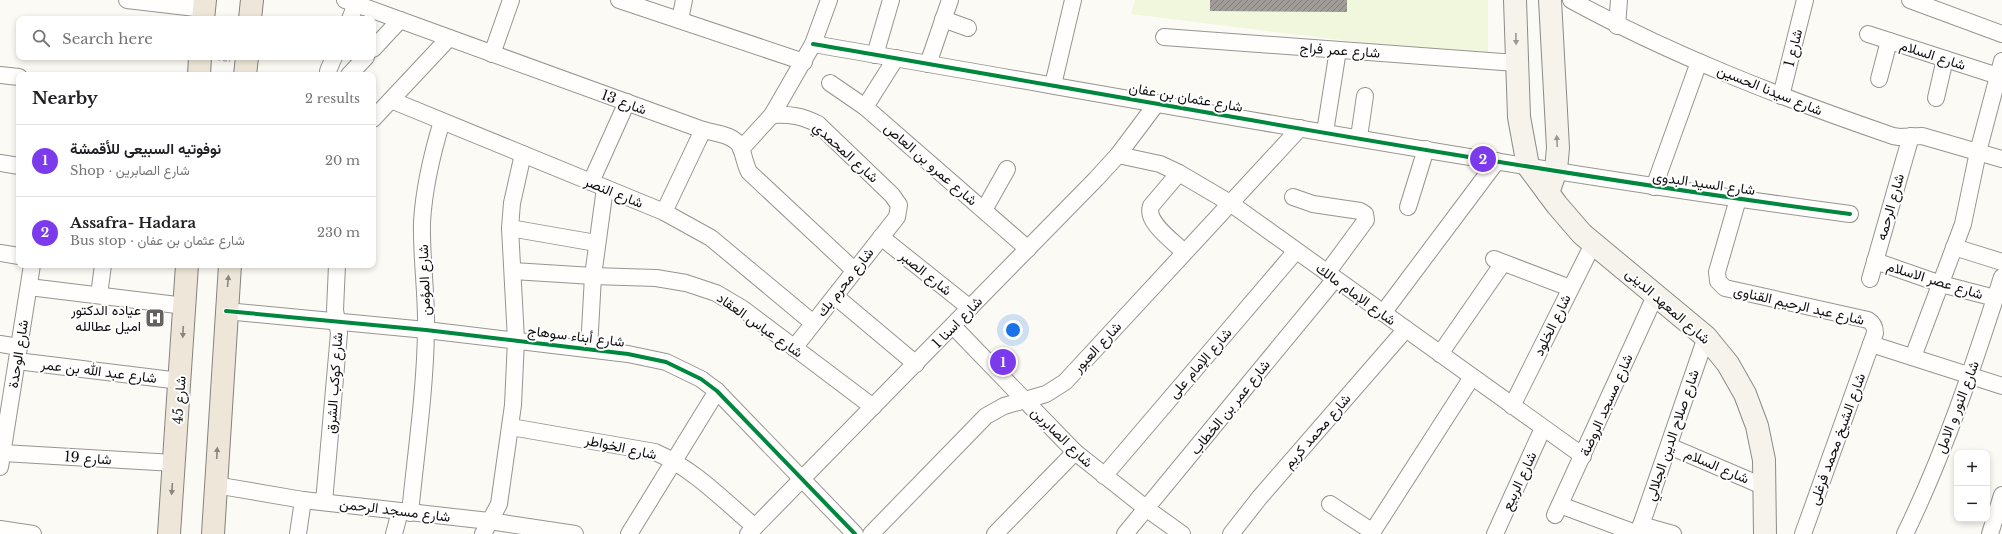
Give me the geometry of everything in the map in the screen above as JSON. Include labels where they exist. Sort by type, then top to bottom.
[{"type":"main road","points":[[250,16],[252,0]]},
{"type":"main road","points":[[199,72],[200,60]]},
{"type":"main road","name":"شارع 45","points":[[169,534],[187,268]]},
{"type":"main road","points":[[213,534],[230,268]]},
{"type":"street","points":[[126,0],[204,9]]},
{"type":"street","points":[[492,54],[511,0]]},
{"type":"street","points":[[619,0],[804,62]]},
{"type":"street","points":[[680,20],[684,0]]},
{"type":"street","points":[[830,0],[813,44],[804,62],[772,115],[742,149],[745,164],[749,172],[855,271]]},
{"type":"street","points":[[875,54],[891,0]]},
{"type":"street","points":[[928,64],[950,0]]},
{"type":"street","points":[[1053,85],[1073,0]]},
{"type":"street","name":"شارع المعهد الدينى","points":[[1515,0],[1519,117],[1528,166],[1570,220],[1593,244],[1706,336],[1728,364],[1745,394],[1757,426],[1763,453],[1765,534]]},
{"type":"street","points":[[1548,193],[1556,170],[1558,148],[1550,0]]},
{"type":"street","name":"شارع سيدنا الحسين","points":[[1571,0],[1617,26],[1698,62],[1781,96],[1893,136],[1922,136],[2002,159]]},
{"type":"street","points":[[1617,26],[1619,0]]},
{"type":"street","name":"شارع 1","points":[[1781,96],[1806,0]]},
{"type":"street","points":[[1910,0],[2002,34]]},
{"type":"street","points":[[350,16],[351,2]]},
{"type":"street","name":"شارع 13","points":[[351,2],[703,130],[730,138],[737,142],[742,149]]},
{"type":"street","points":[[943,19],[968,28]]},
{"type":"street","points":[[376,46],[400,20]]},
{"type":"street","name":"شارع السلام","points":[[1868,34],[1945,59],[2000,74]]},
{"type":"street","name":"شارع عمر فراج","points":[[1164,37],[1516,63]]},
{"type":"street","points":[[376,116],[449,38]]},
{"type":"street","points":[[1879,79],[1889,41]]},
{"type":"street","name":"شارع عثمان بن عفان","points":[[813,44],[1300,128],[1556,170]]},
{"type":"street","points":[[1324,132],[1338,50]]},
{"type":"street","points":[[865,107],[896,58]]},
{"type":"street","points":[[1936,98],[1945,59]]},
{"type":"street","points":[[352,72],[363,60]]},
{"type":"street","points":[[1654,187],[1698,62]]},
{"type":"street","points":[[1913,357],[1941,284],[1969,201],[1978,152],[1997,97],[2000,74]]},
{"type":"street","points":[[0,75],[16,78]]},
{"type":"street","name":"شارع عمرو بن العاص","points":[[830,83],[865,107],[1028,249]]},
{"type":"street","points":[[1359,138],[1365,96]]},
{"type":"street","name":"شارع النصر","points":[[391,100],[664,212],[711,238],[813,323]]},
{"type":"street","points":[[589,349],[598,185],[627,102]]},
{"type":"street","name":"شارع اسنا 1","points":[[751,531],[916,364],[1118,155],[1157,103]]},
{"type":"street","name":"شارع المحمدي","points":[[772,115],[788,114],[799,116],[818,124],[896,199],[899,205],[897,217]]},
{"type":"street","name":"شارع المؤمن","points":[[394,534],[405,512],[423,390],[426,330],[422,222],[425,188],[432,154],[442,121]]},
{"type":"street","name":"شارع العبور","points":[[871,534],[986,416],[1004,406],[1046,394],[1065,382],[1300,128]]},
{"type":"street","points":[[664,212],[703,130]]},
{"type":"street","name":"شارع الرحمه","points":[[1870,279],[1911,136]]},
{"type":"street","points":[[1408,207],[1426,149]]},
{"type":"street","points":[[486,527],[499,504],[511,427],[516,340],[510,228],[512,203],[523,154]]},
{"type":"street","name":"شارع الإمام مالك","points":[[1118,155],[1160,164],[1179,173],[1230,203],[1582,456]]},
{"type":"street","points":[[1383,313],[1497,161]]},
{"type":"street","points":[[0,163],[16,166]]},
{"type":"street","points":[[984,210],[1007,169]]},
{"type":"street","name":"شارع السيد البدوى","points":[[1556,170],[1654,187],[1850,214]]},
{"type":"street","points":[[1179,173],[1151,206],[1149,211],[1152,221],[1184,252]]},
{"type":"street","name":"شارع عمر بن الخطاب","points":[[1125,534],[1147,509],[1331,276],[1366,220],[1365,214],[1360,211],[1313,204],[1294,197]]},
{"type":"street","name":"شارع عبد الرحيم القناوى","points":[[1738,199],[1718,272],[1718,281],[1724,288],[1868,320],[1873,323],[1875,328],[1871,344]]},
{"type":"street","name":"شارع محرم بك","points":[[794,348],[897,217]]},
{"type":"street","points":[[510,228],[596,243]]},
{"type":"street","name":"شارع الصبر","points":[[881,237],[970,308]]},
{"type":"street","name":"شارع الخلود","points":[[1512,406],[1593,244]]},
{"type":"street","points":[[1954,247],[2002,262]]},
{"type":"street","name":"شارع الإمام على","points":[[1104,476],[1296,251]]},
{"type":"street","points":[[0,253],[16,256]]},
{"type":"street","points":[[1440,354],[1498,261],[1570,288]]},
{"type":"street","name":"شارع عصر الاسلام","points":[[1875,261],[1941,284],[1995,298]]},
{"type":"street","name":"شارع الوحدة","points":[[1,460],[3,437],[32,268]]},
{"type":"street","points":[[99,295],[103,268]]},
{"type":"street","name":"شارع كوكب الشرق","points":[[324,502],[339,332],[335,310],[337,268]]},
{"type":"street","name":"شارع عباس العقاد","points":[[513,271],[656,278],[686,283],[716,293],[742,309],[873,408]]},
{"type":"street","name":"شارع النور و الامل","points":[[1904,534],[1928,482],[1970,376],[2002,277]]},
{"type":"street","points":[[29,287],[185,306]]},
{"type":"street","name":"شارع مسجد الروضة","points":[[1639,531],[1558,510],[1656,294]]},
{"type":"street","points":[[835,296],[916,364]]},
{"type":"street","name":"شارع أبناء سوهاج","points":[[226,311],[516,340],[628,354],[666,362],[701,379],[717,391],[855,534]]},
{"type":"street","name":"شارع الصابرين","points":[[953,326],[1075,452],[1147,509],[1182,534]]},
{"type":"street","name":"شارع محمد كريم","points":[[1230,534],[1260,497],[1406,329]]},
{"type":"street","name":"شارع صلاح الدين الجلالي","points":[[1639,531],[1706,336]]},
{"type":"street","name":"شارع عبد الله بن عمر","points":[[0,344],[18,354],[180,381]]},
{"type":"street","points":[[1871,344],[2002,386]]},
{"type":"street","name":"شارع الشيخ محمد فرغلى","points":[[1803,534],[1871,344]]},
{"type":"street","points":[[1330,504],[1372,533],[1472,377]]},
{"type":"street","points":[[629,534],[717,391]]},
{"type":"street","name":"شارع الخواطر","points":[[511,427],[655,452],[690,471],[751,531]]},
{"type":"street","name":"شارع الربيع","points":[[1495,534],[1543,428]]},
{"type":"street","name":"شارع السلام","points":[[1669,446],[1765,487]]},
{"type":"street","points":[[995,534],[1075,452]]},
{"type":"street","name":"شارع 19","points":[[1,460],[174,464]]},
{"type":"street","name":"شارع مسجد الرحمن","points":[[216,485],[303,500],[405,512],[486,527],[575,534]]},
{"type":"street","points":[[1990,534],[2002,495]]},
{"type":"street","points":[[298,534],[303,500]]},
{"type":"street","points":[[0,529],[33,534]]},
{"type":"street","points":[[1639,531],[1673,534]]},
{"type":"path","points":[[217,60],[246,65]]},
{"type":"green space","points":[[1135,0],[1488,0],[1488,58],[1131,14]]},
{"type":"building","points":[[1210,0],[1347,0],[1347,12],[1210,11]]},
{"type":"cycle path","points":[[813,44],[1460,156],[1720,196],[1850,214]]},
{"type":"cycle path","points":[[226,311],[426,330],[628,354],[666,362],[701,379],[717,391],[855,534]]},
{"type":"place","name":"Assafra- Hadara","points":[[1483,159]]},
{"type":"place","name":"عياده الدكتور اميل عطالله","points":[[155,318]]},
{"type":"place","name":"نوفوتيه السبيعى للأقمشة","points":[[1003,362]]}]
